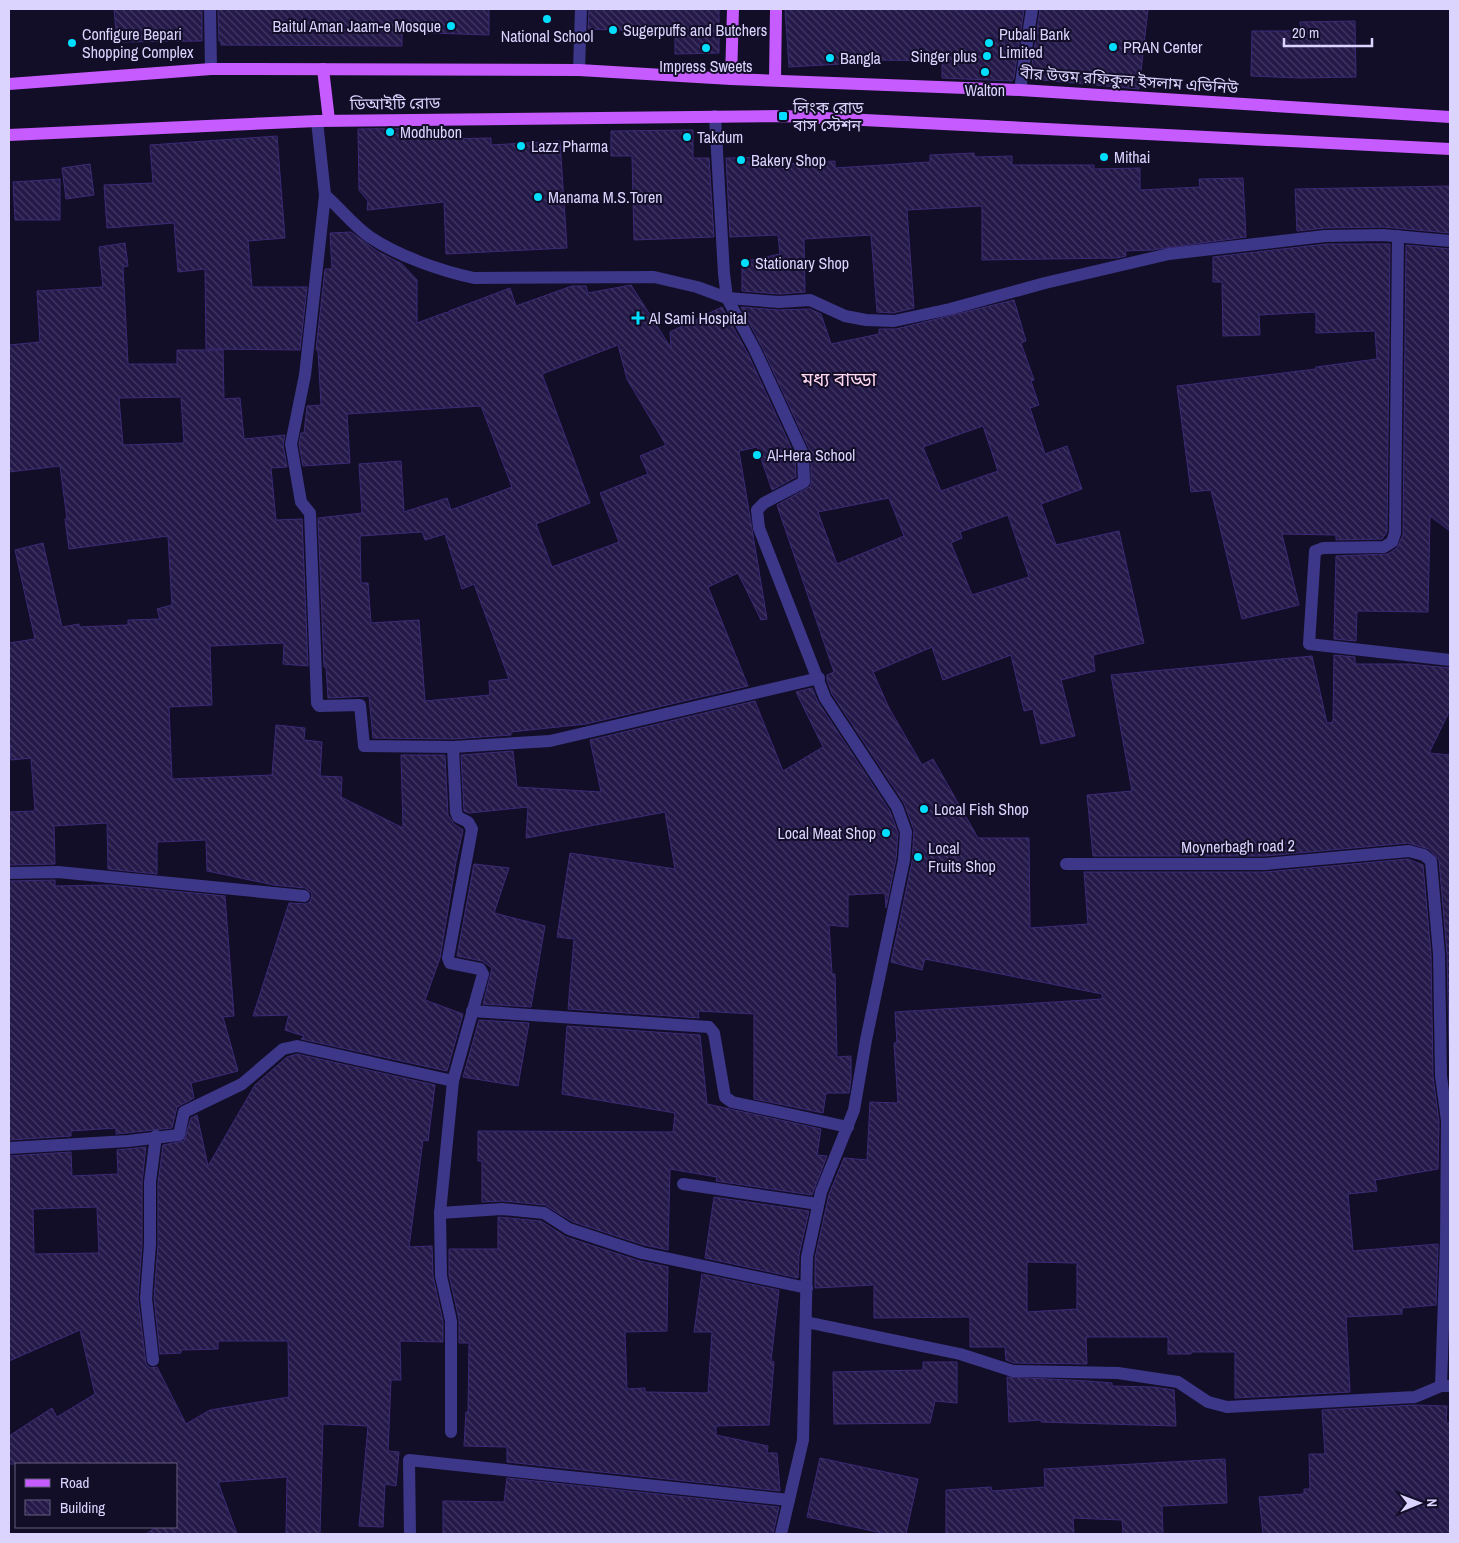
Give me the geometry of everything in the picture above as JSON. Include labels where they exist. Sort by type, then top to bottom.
[{"type":"main road","points":[[731,78],[733,9]]},
{"type":"main road","points":[[775,79],[776,9]]},
{"type":"main road","name":"বীর উত্তম রফিকুল ইসলাম এভিনিউ","points":[[9,84],[210,69],[580,70],[1020,90],[1450,117]]},
{"type":"main road","points":[[323,69],[323,120]]},
{"type":"main road","name":"ডিআইটি রোড","points":[[9,135],[323,120],[783,116],[1450,149]]},
{"type":"street","points":[[210,9],[210,69]]},
{"type":"street","points":[[580,70],[581,9]]},
{"type":"street","points":[[1020,90],[1032,9]]},
{"type":"street","points":[[716,116],[724,274],[727,298],[755,350],[803,454],[804,482],[764,503],[757,510],[757,518],[826,698],[897,807],[906,832],[904,860],[866,1040],[854,1110],[820,1192],[807,1257],[803,1440],[781,1534]]},
{"type":"street","points":[[323,120],[325,195],[305,375],[291,444],[300,502],[310,513],[317,703],[319,706],[360,705],[364,746],[453,747],[550,740],[819,678]]},
{"type":"street","points":[[325,195],[370,237],[418,261],[450,273],[474,278],[654,277],[697,286],[727,298],[779,302],[810,300],[846,316],[866,320],[894,321],[950,309],[1045,283],[1169,254],[1317,237],[1398,236],[1450,241]]},
{"type":"street","points":[[1398,236],[1395,533],[1392,542],[1384,547],[1323,548],[1315,551],[1309,644],[1450,660]]},
{"type":"street","points":[[451,1432],[451,1321],[440,1276],[440,1213],[453,1081],[483,971],[450,963],[448,958],[472,829],[468,822],[458,817],[456,812],[453,747]]},
{"type":"street","name":"Moynerbagh road 2","points":[[1066,864],[1265,864],[1409,851],[1424,855],[1431,861],[1439,954],[1441,1076],[1446,1121],[1446,1386]]},
{"type":"street","points":[[9,873],[58,872],[304,896]]},
{"type":"street","points":[[472,1011],[709,1027],[714,1033],[725,1097],[732,1102],[848,1126]]},
{"type":"street","points":[[9,1148],[128,1141],[156,1136],[179,1135],[184,1112],[242,1084],[283,1049],[289,1047],[297,1046],[453,1081]]},
{"type":"street","points":[[153,1360],[146,1298],[150,1244],[150,1182],[156,1136]]},
{"type":"street","points":[[683,1184],[818,1204]]},
{"type":"street","points":[[440,1213],[502,1209],[544,1214],[569,1229],[642,1253],[807,1288]]},
{"type":"street","points":[[806,1322],[960,1354],[1013,1371],[1118,1373],[1178,1382],[1208,1402],[1227,1407],[1415,1397],[1446,1386]]},
{"type":"street","points":[[410,1534],[409,1460],[789,1500]]},
{"type":"building","points":[[114,9],[202,9],[202,41],[117,42]]},
{"type":"building","points":[[218,9],[489,9],[489,35],[402,32],[402,46],[221,45],[221,41],[219,41]]},
{"type":"building","points":[[589,9],[719,9],[719,53],[675,54],[675,32],[588,29]]},
{"type":"building","points":[[785,9],[1024,10],[1014,78],[1012,81],[942,78],[942,61],[876,60],[876,62],[789,67]]},
{"type":"building","points":[[1040,9],[1148,9],[1139,89],[1030,79]]},
{"type":"building","points":[[1355,21],[1356,77],[1301,78],[1251,76],[1252,31],[1301,31],[1300,22]]},
{"type":"building","points":[[440,128],[441,139],[491,138],[491,145],[560,141],[567,248],[446,254],[444,202],[367,210],[368,201],[359,190],[358,129]]},
{"type":"building","points":[[693,130],[693,158],[709,158],[714,237],[634,240],[632,156],[611,156],[611,131]]},
{"type":"building","points":[[277,136],[285,238],[248,241],[252,287],[307,287],[300,350],[206,349],[205,269],[178,272],[174,223],[107,228],[104,185],[153,183],[150,145]]},
{"type":"building","points":[[974,153],[975,157],[1012,156],[1012,165],[1094,165],[1094,169],[1140,168],[1140,190],[1200,187],[1199,179],[1243,178],[1246,237],[1152,250],[1125,251],[1126,256],[1117,258],[982,260],[982,206],[907,210],[914,308],[893,313],[877,312],[871,235],[804,239],[805,292],[779,294],[742,291],[742,262],[780,254],[778,235],[730,237],[726,158],[771,157],[771,165],[835,161],[835,168],[930,162],[930,155]]},
{"type":"building","points":[[90,164],[94,195],[66,199],[62,168]]},
{"type":"building","points":[[60,179],[60,220],[15,220],[13,182]]},
{"type":"building","points":[[1450,186],[1450,233],[1383,227],[1325,228],[1297,231],[1295,189]]},
{"type":"building","points":[[351,232],[377,251],[402,264],[417,280],[417,323],[447,312],[449,314],[449,311],[510,288],[516,306],[572,286],[586,286],[588,293],[631,285],[671,348],[670,332],[722,307],[748,354],[795,456],[796,477],[772,490],[757,447],[739,451],[767,619],[761,620],[738,573],[708,587],[748,686],[586,724],[511,732],[511,735],[453,739],[373,738],[369,696],[328,698],[326,667],[324,667],[318,518],[362,513],[359,464],[401,461],[404,512],[447,498],[451,510],[512,487],[481,406],[347,414],[350,463],[303,466],[299,444],[301,433],[304,433],[307,406],[321,405],[318,350],[316,350],[325,269],[332,269],[330,233]],"holes":[[[618,345],[627,379],[666,445],[640,456],[648,474],[600,493],[619,542],[552,567],[536,524],[590,503],[542,374]],[[422,532],[425,540],[445,534],[462,589],[474,584],[509,679],[489,681],[490,695],[425,701],[419,620],[371,623],[368,583],[361,583],[360,536]]]},
{"type":"building","points":[[125,243],[128,266],[123,267],[128,364],[177,364],[177,350],[223,350],[224,399],[240,398],[244,439],[285,435],[283,445],[287,467],[271,468],[276,520],[302,519],[308,666],[283,664],[284,643],[210,646],[212,705],[169,707],[172,779],[272,775],[276,725],[305,728],[304,740],[322,742],[320,776],[342,777],[341,797],[403,828],[401,755],[445,755],[448,815],[454,824],[463,830],[440,958],[425,1000],[463,1014],[447,1071],[301,1039],[304,1036],[285,1030],[289,1015],[253,1016],[289,903],[307,904],[311,900],[312,893],[305,888],[274,885],[207,871],[206,840],[157,842],[157,874],[108,869],[107,823],[54,826],[55,864],[9,865],[9,812],[35,811],[31,758],[11,760],[9,735],[9,643],[35,639],[15,550],[43,543],[62,627],[79,624],[79,627],[128,625],[128,620],[160,619],[157,609],[172,605],[168,536],[69,549],[60,466],[9,472],[9,345],[40,342],[37,291],[103,287],[99,247]],"holes":[[[181,397],[184,443],[123,445],[119,398]]]},
{"type":"building","points":[[1326,244],[1390,244],[1387,532],[1382,539],[1336,540],[1336,535],[1282,534],[1299,605],[1242,619],[1211,490],[1191,492],[1177,386],[1316,369],[1316,367],[1377,359],[1375,331],[1316,333],[1316,312],[1259,315],[1260,335],[1223,336],[1222,282],[1213,282],[1213,257]]},
{"type":"building","points":[[1406,245],[1450,249],[1450,531],[1430,516],[1428,612],[1357,611],[1356,641],[1334,639],[1336,556],[1388,554],[1397,548],[1403,535]]},
{"type":"building","points":[[1014,300],[1026,341],[1021,343],[1034,380],[1031,381],[1039,405],[1030,408],[1045,454],[1067,446],[1082,489],[1041,504],[1056,545],[1119,531],[1144,643],[1093,655],[1095,671],[1061,680],[1075,736],[1041,744],[1033,709],[1024,711],[1011,655],[943,680],[932,647],[873,672],[889,708],[922,765],[933,759],[978,838],[1029,838],[1030,928],[1088,924],[1084,872],[1265,872],[1408,859],[1423,865],[1431,954],[1433,1076],[1439,1122],[1438,1169],[1375,1180],[1377,1191],[1348,1194],[1353,1251],[1438,1244],[1436,1305],[1402,1308],[1402,1314],[1346,1317],[1350,1392],[1235,1398],[1235,1352],[1168,1354],[1168,1337],[1086,1337],[1087,1364],[1014,1363],[1006,1360],[1005,1347],[970,1347],[970,1317],[874,1318],[874,1285],[815,1288],[815,1258],[829,1194],[844,1158],[867,1160],[870,1102],[898,1103],[894,1043],[897,1043],[895,1012],[1102,999],[1102,994],[925,959],[922,970],[891,962],[912,862],[914,830],[904,803],[832,694],[827,680],[827,675],[834,672],[777,505],[811,486],[811,453],[762,347],[741,307],[779,310],[810,309],[821,314],[831,344],[879,334],[879,329],[896,329]],"holes":[[[983,426],[998,471],[941,491],[923,447]],[[889,498],[904,536],[837,564],[818,512]],[[1008,515],[1029,577],[972,595],[951,543],[962,538],[960,532]],[[1027,1262],[1077,1263],[1077,1309],[1027,1312]]]},
{"type":"building","points":[[1334,655],[1355,657],[1355,664],[1409,664],[1450,668],[1450,710],[1429,753],[1450,755],[1450,1084],[1447,954],[1439,860],[1429,849],[1408,843],[1265,856],[1093,856],[1087,795],[1132,791],[1111,675],[1312,656],[1327,723],[1333,722]]},
{"type":"building","points":[[812,688],[818,702],[890,811],[898,833],[896,859],[886,908],[885,893],[848,895],[848,927],[829,925],[832,974],[835,974],[837,1057],[851,1056],[851,1079],[849,1093],[826,1093],[823,1113],[754,1099],[754,1014],[698,1011],[699,1018],[568,1009],[574,939],[557,937],[570,853],[675,869],[665,812],[526,838],[528,807],[469,813],[464,811],[461,755],[513,751],[517,787],[601,792],[590,740],[755,701],[783,771],[823,747],[796,692]]},
{"type":"building","points":[[474,864],[509,868],[494,913],[545,926],[531,1007],[483,1004],[492,968],[482,961],[457,956]]},
{"type":"building","points":[[55,880],[55,886],[109,885],[225,896],[234,1016],[223,1017],[238,1071],[191,1083],[194,1098],[177,1107],[172,1128],[116,1134],[116,1128],[71,1131],[71,1136],[9,1140],[9,881]]},
{"type":"building","points":[[479,1020],[529,1023],[518,1086],[463,1077]]},
{"type":"building","points":[[567,1026],[700,1035],[707,1104],[821,1129],[817,1155],[827,1156],[812,1195],[716,1181],[717,1177],[670,1169],[668,1250],[644,1245],[573,1222],[545,1205],[503,1201],[482,1202],[482,1161],[478,1161],[478,1131],[673,1132],[675,1113],[562,1094]]},
{"type":"building","points":[[297,1054],[435,1085],[428,1141],[423,1140],[409,1247],[432,1246],[433,1276],[443,1322],[443,1342],[400,1341],[401,1380],[391,1380],[388,1451],[399,1452],[396,1486],[385,1484],[383,1527],[359,1526],[368,1426],[323,1424],[320,1534],[286,1534],[287,1477],[218,1482],[237,1534],[146,1534],[155,1528],[178,1528],[178,1463],[9,1464],[9,1436],[52,1408],[57,1417],[95,1394],[80,1330],[9,1361],[9,1156],[71,1152],[72,1176],[118,1174],[117,1150],[146,1147],[142,1182],[142,1244],[138,1298],[146,1364],[150,1368],[157,1367],[186,1424],[210,1410],[289,1397],[288,1341],[218,1341],[218,1349],[181,1350],[181,1353],[160,1354],[154,1298],[158,1245],[158,1183],[163,1145],[184,1141],[191,1118],[197,1115],[208,1166],[255,1085],[287,1057]],"holes":[[[97,1207],[99,1253],[34,1254],[33,1209]]]},
{"type":"building","points":[[714,1197],[809,1211],[799,1255],[798,1278],[705,1258]]},
{"type":"building","points":[[498,1217],[541,1221],[566,1237],[640,1261],[668,1267],[667,1331],[625,1332],[627,1389],[645,1388],[645,1392],[708,1393],[712,1332],[694,1332],[702,1274],[779,1290],[771,1361],[774,1362],[769,1425],[716,1426],[716,1435],[768,1446],[767,1453],[777,1453],[780,1491],[507,1462],[507,1447],[464,1446],[466,1412],[468,1412],[469,1343],[459,1343],[459,1319],[449,1275],[449,1249],[498,1249]]},
{"type":"building","points":[[923,1362],[957,1362],[957,1403],[935,1401],[930,1423],[834,1424],[833,1372],[923,1370]]},
{"type":"building","points":[[1007,1377],[1088,1381],[1112,1383],[1112,1386],[1154,1387],[1174,1390],[1176,1426],[1041,1422],[1041,1420],[1009,1422]]},
{"type":"building","points":[[1415,1405],[1447,1406],[1446,1423],[1450,1423],[1450,1534],[1263,1534],[1259,1497],[1304,1494],[1304,1489],[1310,1489],[1309,1454],[1325,1454],[1322,1410]]},
{"type":"building","points":[[820,1458],[918,1479],[906,1534],[887,1534],[807,1517]]},
{"type":"building","points":[[1225,1459],[1227,1503],[1162,1506],[1163,1534],[1123,1534],[1122,1520],[1073,1518],[1074,1534],[946,1534],[946,1490],[991,1487],[992,1491],[1045,1487],[1044,1469]]},
{"type":"building","points":[[507,1478],[779,1507],[773,1534],[443,1534],[443,1501],[504,1502]]},
{"type":"place","name":"National School","points":[[547,19]]},
{"type":"place","name":"Baitul Aman Jaam-e Mosque","points":[[451,26]]},
{"type":"place","name":"Sugerpuffs and Butchers","points":[[613,30]]},
{"type":"place","name":"Configure Bepari Shopping Complex","points":[[72,43]]},
{"type":"place","name":"Pubali Bank Limited","points":[[989,43]]},
{"type":"place","name":"PRAN Center","points":[[1113,47]]},
{"type":"place","name":"Impress Sweets","points":[[706,48]]},
{"type":"place","name":"Singer plus","points":[[987,56]]},
{"type":"place","name":"Bangla","points":[[830,58]]},
{"type":"place","name":"Walton","points":[[985,72]]},
{"type":"place","name":"লিংক রোড বাস স্টেশন","points":[[783,116]]},
{"type":"place","name":"Modhubon","points":[[390,132]]},
{"type":"place","name":"Takdum","points":[[687,137]]},
{"type":"place","name":"Lazz Pharma","points":[[521,146]]},
{"type":"place","name":"Mithai","points":[[1104,157]]},
{"type":"place","name":"Bakery Shop","points":[[741,160]]},
{"type":"place","name":"Manama M.S.Toren","points":[[538,197]]},
{"type":"place","name":"Stationary Shop","points":[[745,263]]},
{"type":"place","name":"Al Sami Hospital","points":[[638,318]]},
{"type":"place","name":"Al-Hera School","points":[[757,455]]},
{"type":"place","name":"Local Fish Shop","points":[[924,809]]},
{"type":"place","name":"Local Meat Shop","points":[[886,833]]},
{"type":"place","name":"Local Fruits Shop","points":[[918,857]]},
{"type":"district","name":"মধ্য বাড্ডা","points":[[839,379]]}]
